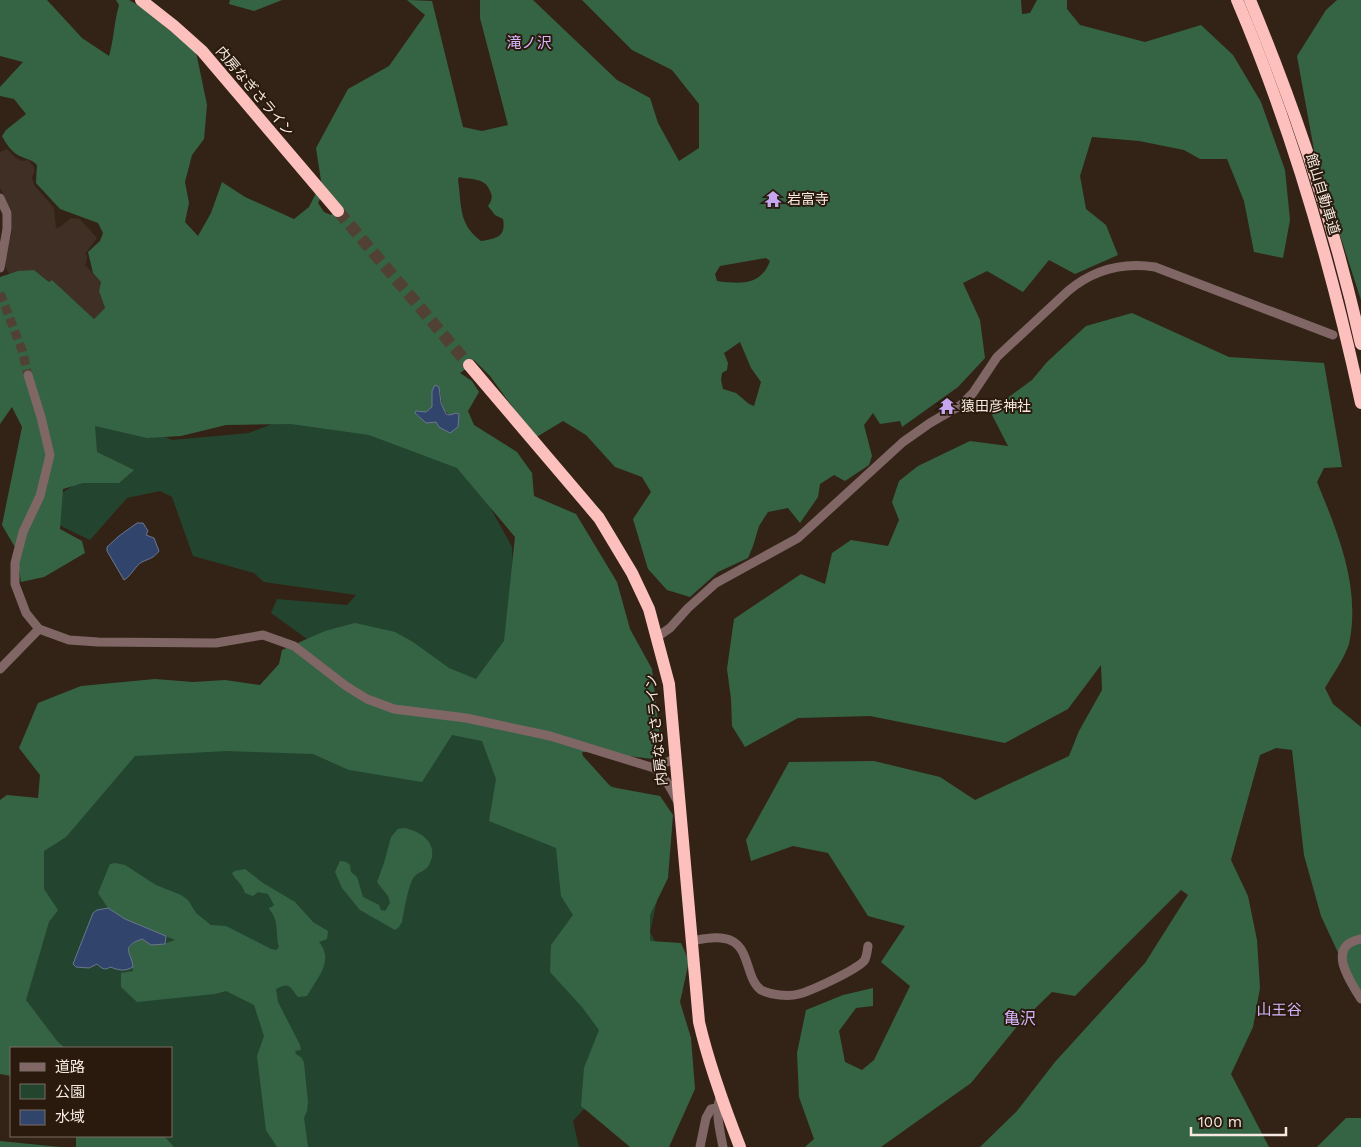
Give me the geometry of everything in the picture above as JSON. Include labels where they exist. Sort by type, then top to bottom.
[{"type":"highway","name":"館山自動車道","points":[[1237,0],[1274,92],[1301,171],[1333,282],[1361,403]]},
{"type":"highway","name":"館山自動車道","points":[[1250,0],[1308,153],[1333,236],[1361,344]]},
{"type":"highway","name":"内房なぎさライン","points":[[144,1],[202,52],[338,211]]},
{"type":"highway","name":"内房なぎさライン","points":[[469,365],[599,518],[632,573],[649,609],[669,684],[699,1022],[719,1102],[740,1147]]},
{"type":"street","points":[[0,198],[7,213],[7,230],[0,268]]},
{"type":"street","points":[[657,637],[670,628],[688,608],[716,583],[798,538],[903,442],[961,405],[973,393],[997,357],[1068,291],[1079,282],[1094,274],[1126,265],[1155,267],[1333,335]]},
{"type":"street","points":[[28,375],[50,455],[40,496],[23,532],[15,563],[15,584],[26,613],[39,628],[69,640],[98,642],[216,644],[264,636],[294,646],[346,686],[367,699],[394,709],[466,718],[550,736],[654,768],[665,780],[680,806]]},
{"type":"street","points":[[0,670],[39,628]]},
{"type":"street","points":[[654,768],[676,758]]},
{"type":"street","points":[[691,941],[720,938],[734,942],[741,950],[756,985],[763,991],[785,996],[799,994],[848,972],[864,961],[868,946]]},
{"type":"street","points":[[1361,939],[1349,942],[1346,945],[1342,960],[1344,969],[1361,1000]]},
{"type":"street","points":[[700,1147],[706,1118],[711,1109],[719,1102]]},
{"type":"street","points":[[719,1102],[718,1124],[723,1147]]},
{"type":"shaded area","points":[[7,149],[16,158],[22,161],[28,160],[34,167],[32,177],[34,185],[54,208],[56,228],[71,218],[80,219],[97,238],[85,254],[87,260],[85,265],[101,282],[99,291],[105,308],[94,319],[52,280],[49,282],[34,270],[9,274],[4,264],[12,231],[12,212],[0,188],[0,152]]},
{"type":"green space","points":[[0,0],[47,0],[82,38],[109,56],[119,5],[116,0],[129,0],[143,8],[196,52],[207,105],[204,139],[192,155],[185,182],[189,203],[185,222],[198,236],[211,213],[222,182],[245,197],[294,219],[309,207],[316,193],[321,197],[318,203],[324,212],[331,215],[338,208],[322,187],[316,148],[348,89],[389,66],[425,15],[407,0],[432,1],[463,127],[482,131],[508,125],[480,18],[480,0],[533,0],[617,80],[650,98],[658,123],[679,161],[699,148],[699,104],[672,70],[632,50],[582,0],[1021,0],[1022,14],[1030,13],[1037,0],[1067,0],[1067,9],[1080,25],[1145,42],[1201,25],[1233,55],[1261,102],[1285,170],[1290,220],[1283,258],[1254,252],[1244,201],[1227,159],[1200,159],[1184,150],[1139,141],[1092,137],[1080,176],[1086,209],[1106,225],[1118,255],[1075,274],[1049,260],[1023,292],[987,271],[963,283],[980,320],[985,358],[958,387],[902,427],[900,421],[880,424],[873,413],[864,425],[872,456],[869,465],[845,481],[834,475],[820,484],[818,497],[800,523],[788,508],[768,512],[759,526],[748,558],[718,572],[690,597],[667,590],[648,569],[633,519],[651,492],[642,477],[615,467],[586,435],[563,421],[535,438],[490,376],[474,360],[460,373],[472,381],[479,392],[468,411],[474,425],[517,452],[532,473],[534,496],[576,514],[617,582],[630,629],[652,669],[660,738],[653,759],[582,752],[583,756],[611,787],[660,796],[673,815],[668,878],[650,915],[650,941],[681,943],[689,961],[680,1002],[691,1038],[695,1089],[669,1147],[630,1147],[581,1106],[584,1068],[599,1030],[582,1007],[550,972],[551,945],[573,915],[561,896],[556,848],[489,821],[496,779],[482,741],[452,735],[422,782],[349,770],[313,754],[226,751],[135,756],[66,837],[44,851],[44,889],[58,910],[49,922],[26,1000],[57,1041],[64,1047],[10,1047],[10,1076],[0,1074],[0,800],[7,795],[38,798],[40,775],[19,748],[38,703],[81,686],[155,679],[193,682],[225,680],[260,685],[279,664],[282,650],[325,631],[355,623],[395,632],[413,642],[449,668],[476,679],[504,641],[515,537],[457,468],[369,435],[291,424],[226,425],[181,436],[147,438],[95,426],[97,452],[134,470],[119,483],[83,483],[63,489],[60,529],[82,541],[85,553],[44,577],[21,582],[16,549],[2,525],[22,427],[12,407],[0,424],[0,277],[18,271],[34,270],[49,282],[52,280],[94,319],[105,308],[99,291],[101,282],[93,273],[88,252],[100,241],[103,233],[98,223],[60,209],[36,183],[37,165],[16,154],[2,136],[6,130],[26,114],[14,99],[0,96],[0,87],[23,62],[0,56]],"holes":[[[459,177],[481,181],[488,187],[492,197],[488,206],[495,215],[503,219],[503,230],[499,236],[481,241],[468,228],[462,214]],[[766,258],[770,261],[766,269],[761,275],[749,282],[717,281],[715,274],[720,266]],[[740,342],[751,368],[761,382],[754,406],[736,393],[723,389],[721,380],[722,373],[727,370],[728,363],[724,353]],[[440,391],[443,410],[450,415],[457,413],[436,422],[416,415],[416,411],[426,412],[432,407],[432,396]]]},
{"type":"green space","points":[[230,0],[282,0],[254,11],[229,4]]},
{"type":"green space","points":[[1337,0],[1361,0],[1361,300],[1316,161],[1297,56],[1326,10]]},
{"type":"green space","points":[[1132,313],[1229,357],[1324,363],[1342,467],[1324,468],[1317,482],[1340,541],[1350,582],[1352,602],[1349,644],[1325,688],[1333,704],[1361,727],[1361,1002],[1321,916],[1304,855],[1292,750],[1276,748],[1260,755],[1231,860],[1248,896],[1257,940],[1260,988],[1253,1027],[1231,1074],[1269,1147],[980,1147],[1017,1111],[1055,1062],[1145,963],[1188,895],[1181,890],[1075,996],[1052,992],[1019,1024],[971,1083],[881,1147],[805,1147],[814,1139],[799,1097],[797,1053],[806,1010],[843,995],[873,988],[873,1006],[856,1008],[839,1031],[845,1062],[862,1070],[874,1060],[910,986],[881,962],[905,926],[868,916],[828,853],[793,846],[751,861],[746,840],[789,762],[874,761],[940,777],[975,800],[1069,756],[1079,731],[1102,690],[1101,665],[1068,709],[1005,743],[870,716],[798,718],[745,747],[732,726],[727,669],[734,619],[801,574],[825,584],[832,553],[851,540],[888,546],[899,520],[892,502],[899,481],[918,466],[970,441],[1008,446],[990,411],[1032,380],[1047,362],[1086,326]]},
{"type":"green space","points":[[92,404],[172,440],[249,433],[272,424],[333,422],[453,460],[485,498],[512,547],[515,640],[530,751],[656,805],[657,901],[650,932],[683,992],[647,1031],[614,1076],[573,1121],[579,1147],[79,1147],[82,1137],[172,1137],[172,1047],[11,1047],[0,909],[59,794],[76,728],[287,682],[314,644],[271,613],[277,599],[347,605],[356,595],[264,582],[254,573],[193,556],[172,497],[160,491],[127,498],[90,540],[57,524],[59,495],[86,477]]},
{"type":"green space","points":[[404,828],[417,832],[427,840],[431,845],[432,858],[428,867],[414,877],[406,899],[402,922],[395,930],[360,910],[342,888],[335,872],[340,861],[350,865],[351,872],[357,877],[363,897],[379,905],[381,910],[385,911],[390,903],[388,896],[377,882],[391,837],[398,829]]},
{"type":"green space","points":[[110,864],[125,865],[156,885],[181,895],[188,900],[196,913],[211,925],[226,926],[271,949],[276,950],[279,947],[275,918],[269,909],[274,905],[268,894],[258,892],[253,896],[245,893],[232,873],[235,871],[245,869],[263,883],[295,902],[313,922],[328,931],[327,939],[319,942],[325,956],[325,963],[307,996],[298,997],[287,986],[276,989],[278,1002],[300,1045],[301,1050],[295,1051],[296,1054],[302,1058],[304,1063],[308,1102],[304,1118],[308,1147],[277,1147],[266,1130],[257,1056],[264,1036],[254,1005],[226,991],[215,994],[137,1002],[121,987],[121,973],[133,971],[129,952],[131,945],[142,939],[158,944],[175,940],[125,919],[108,908],[98,893]]},
{"type":"green space","points":[[1346,1118],[1361,1118],[1361,1147],[1317,1147]]},
{"type":"green space","points":[[76,1137],[165,1137],[174,1147],[76,1147]]},
{"type":"green space","points":[[0,1141],[60,1147],[0,1147]]},
{"type":"water","points":[[435,385],[439,387],[441,403],[446,414],[459,414],[458,427],[450,433],[439,427],[436,422],[426,423],[415,413],[416,411],[426,412],[432,407],[432,391]]},
{"type":"water","points":[[137,523],[143,523],[148,531],[146,535],[154,538],[159,551],[153,557],[142,562],[124,580],[107,551],[107,547]]},
{"type":"water","points":[[108,908],[125,919],[166,936],[165,944],[151,945],[142,939],[135,942],[128,951],[133,967],[127,970],[110,967],[105,969],[97,964],[89,968],[76,967],[73,964],[93,913],[97,910]]},
{"type":"tunnel","points":[[338,211],[469,365]]},
{"type":"tunnel","points":[[0,293],[22,350],[28,375]]},
{"type":"place","name":"岩富寺","points":[[773,199]]},
{"type":"place","name":"猿田彦神社","points":[[947,406]]},
{"type":"district","name":"滝ノ沢","points":[[529,43]]},
{"type":"district","name":"山王谷","points":[[1279,1010]]},
{"type":"district","name":"亀沢","points":[[1020,1018]]}]
